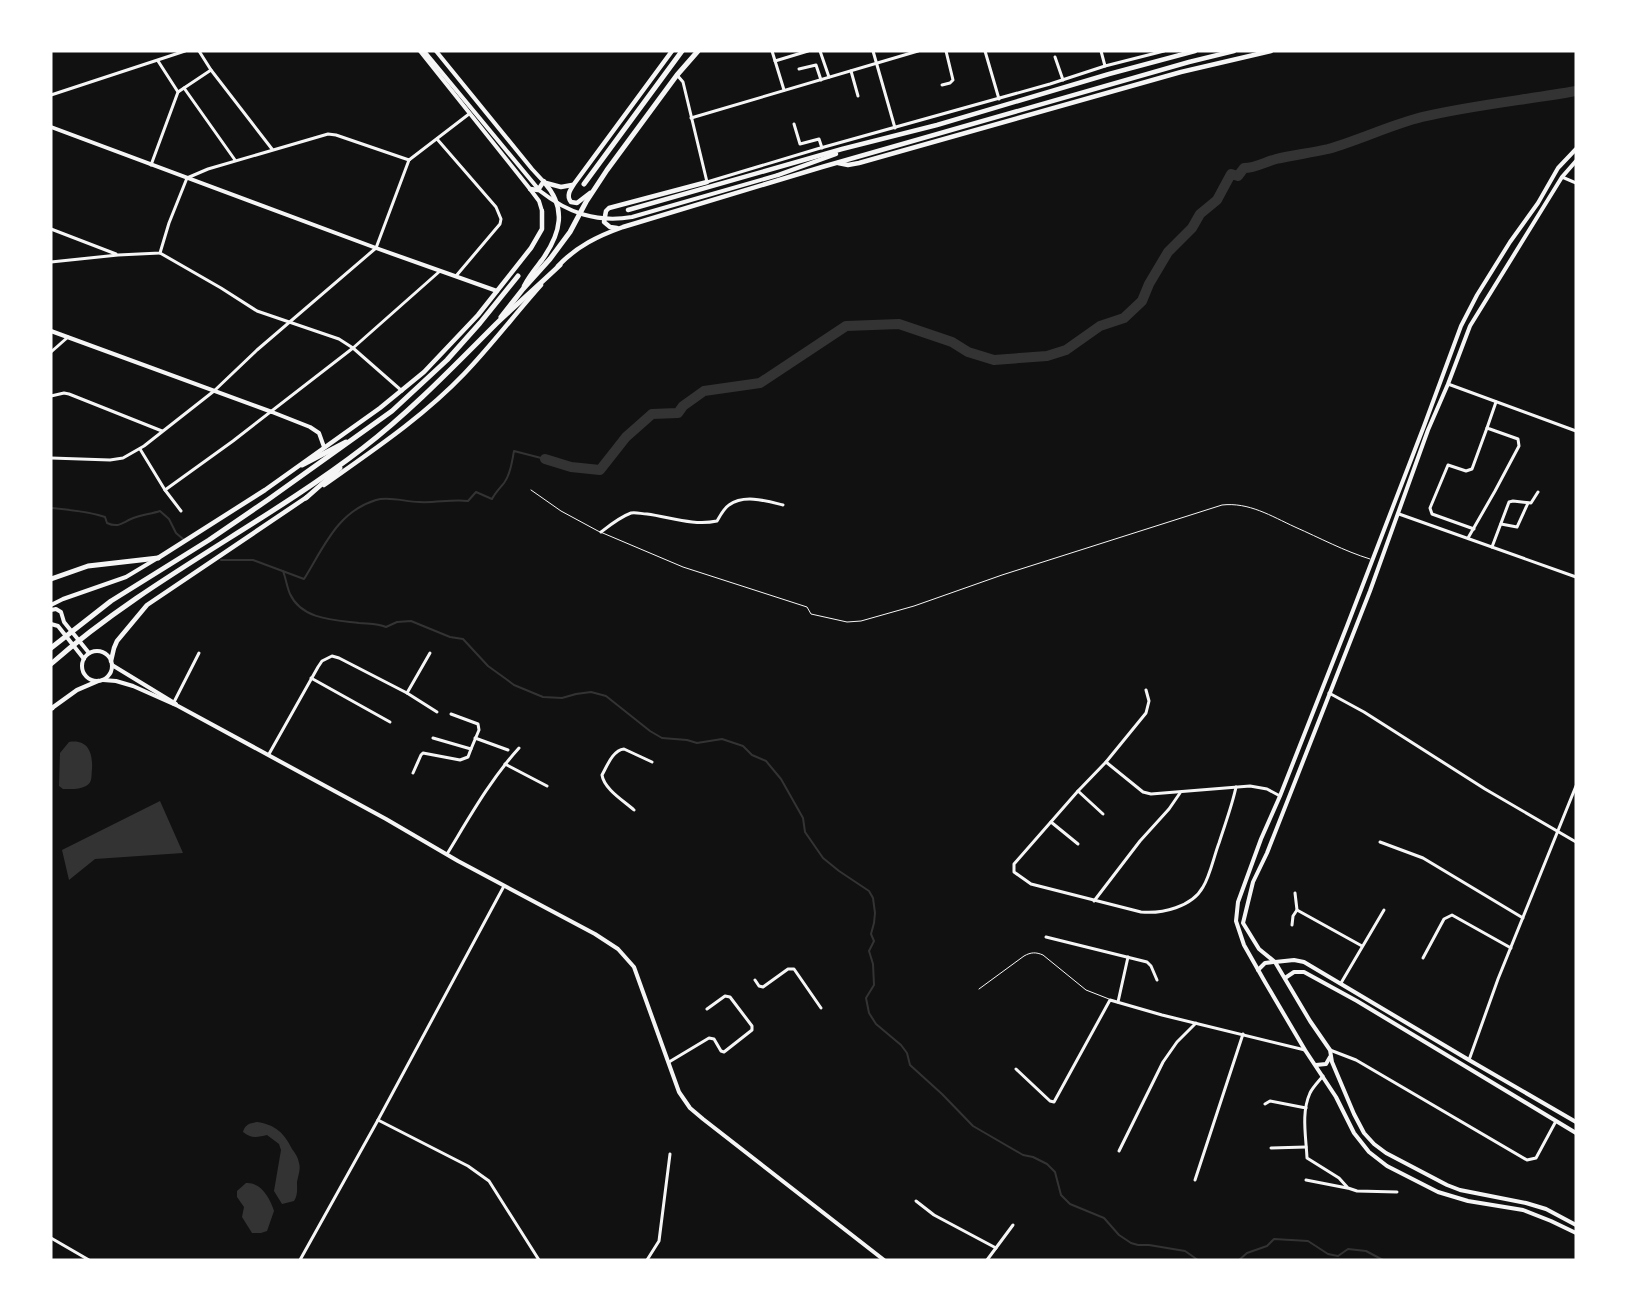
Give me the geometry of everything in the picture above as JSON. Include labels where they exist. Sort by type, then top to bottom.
[{"type":"highway","points":[[584,184],[682,51]]},
{"type":"highway","points":[[497,323],[506,309],[560,246],[594,190],[677,75],[698,51]]},
{"type":"highway","points":[[306,498],[426,395],[497,323],[560,264]]},
{"type":"highway","points":[[51,648],[111,601],[209,540],[392,411],[447,360],[480,324],[518,276]]},
{"type":"highway","points":[[302,465],[351,440]]},
{"type":"highway","points":[[51,664],[125,605],[298,495],[363,448]]},
{"type":"highway","points":[[51,579],[88,566],[158,558]]},
{"type":"main road","points":[[51,605],[126,577],[158,558],[302,465],[402,391],[449,348],[497,291],[539,235],[542,229],[542,211],[539,201],[420,51]]},
{"type":"main road","points":[[426,51],[540,191],[554,202],[575,213],[588,217],[611,219],[632,217],[778,175],[860,145]]},
{"type":"main road","points":[[436,51],[532,169],[544,181],[549,185],[560,187],[574,184]]},
{"type":"main road","points":[[594,190],[580,202],[574,203],[568,198],[574,184],[672,51]]},
{"type":"main road","points":[[628,210],[860,145],[937,126],[1109,74],[1195,51]]},
{"type":"main road","points":[[51,708],[77,690],[110,674],[117,641],[147,605],[306,498],[442,396],[464,374],[560,264],[579,246],[623,227],[837,162],[1189,62],[1234,51]]},
{"type":"main road","points":[[837,162],[848,165],[858,163],[1181,72],[1271,51]]},
{"type":"main road","points":[[51,127],[497,291]]},
{"type":"main road","points":[[1576,149],[1558,168],[1538,203],[1510,242],[1477,295],[1461,326],[1392,510],[1280,796],[1261,839],[1238,902],[1236,922],[1244,945],[1258,970],[1305,1050],[1335,1095],[1354,1133],[1369,1152],[1393,1170],[1431,1189],[1460,1199],[1523,1210],[1576,1233]]},
{"type":"main road","points":[[1576,161],[1562,178],[1478,312],[1467,333],[1428,430],[1399,514],[1267,853],[1253,882],[1243,923],[1259,949],[1275,962],[1310,1021],[1330,1050],[1332,1062],[1364,1133],[1374,1144],[1386,1153],[1447,1185],[1460,1190],[1526,1203],[1546,1209],[1576,1225]]},
{"type":"main road","points":[[778,175],[822,167]]},
{"type":"main road","points":[[530,188],[538,190],[544,181]]},
{"type":"main road","points":[[523,289],[531,274],[554,242],[558,229],[558,205],[555,195],[544,181]]},
{"type":"main road","points":[[623,227],[610,227],[607,225],[604,222],[606,211],[615,206],[707,182]]},
{"type":"main road","points":[[51,331],[272,412],[315,430],[321,436],[324,447]]},
{"type":"main road","points":[[1392,510],[1399,514]]},
{"type":"main road","points":[[51,610],[56,609],[60,612],[64,622],[89,654]]},
{"type":"main road","points":[[51,624],[58,626],[84,658]]},
{"type":"main road","points":[[175,705],[112,663],[107,655],[100,651],[89,654],[84,658],[82,663],[83,672],[89,679],[116,681],[133,686],[175,705],[269,754],[446,854],[595,934],[618,949],[634,967],[679,1092],[690,1108],[884,1260]]},
{"type":"main road","points":[[1258,970],[1265,963],[1294,960],[1304,962],[1576,1122]]},
{"type":"main road","points":[[1285,978],[1294,972],[1304,972],[1357,1001],[1576,1133]]},
{"type":"main road","points":[[1316,1065],[1324,1065],[1328,1062],[1330,1050]]},
{"type":"main road","points":[[1335,1095],[1341,1094],[1344,1090]]},
{"type":"street","points":[[51,94],[185,51]]},
{"type":"street","points":[[199,51],[211,70],[272,149]]},
{"type":"street","points":[[772,51],[784,90]]},
{"type":"street","points":[[775,61],[808,51]]},
{"type":"street","points":[[820,51],[829,77]]},
{"type":"street","points":[[873,51],[896,128]]},
{"type":"street","points":[[691,118],[918,51]]},
{"type":"street","points":[[942,85],[953,80],[946,51]]},
{"type":"street","points":[[985,51],[999,99]]},
{"type":"street","points":[[1101,51],[1105,66]]},
{"type":"street","points":[[677,75],[683,82],[707,182],[803,153],[999,99],[1105,66],[1164,51]]},
{"type":"street","points":[[1055,57],[1063,80]]},
{"type":"street","points":[[158,61],[178,92]]},
{"type":"street","points":[[799,69],[816,65],[821,80]]},
{"type":"street","points":[[151,165],[178,92],[211,70]]},
{"type":"street","points":[[851,71],[858,96]]},
{"type":"street","points":[[184,88],[235,160]]},
{"type":"street","points":[[51,458],[117,460],[129,456],[214,391],[258,350],[376,248],[409,160],[469,114]]},
{"type":"street","points":[[794,124],[803,153]]},
{"type":"street","points":[[160,253],[169,223],[187,178],[204,170],[319,136],[336,135],[409,160]]},
{"type":"street","points":[[437,139],[496,208],[501,219],[500,224],[456,276]]},
{"type":"street","points":[[800,144],[819,139],[822,148]]},
{"type":"street","points":[[1562,178],[1576,183]]},
{"type":"street","points":[[51,230],[118,254]]},
{"type":"street","points":[[51,262],[118,254],[160,253],[257,310],[330,335],[353,348],[402,391]]},
{"type":"street","points":[[165,490],[272,412],[353,348],[440,270]]},
{"type":"street","points":[[51,352],[68,338]]},
{"type":"street","points":[[1448,384],[1576,431]]},
{"type":"street","points":[[51,396],[64,393],[69,394],[162,431]]},
{"type":"street","points":[[1474,529],[1432,514],[1430,508],[1448,465],[1466,471],[1472,469],[1496,402]]},
{"type":"street","points":[[1468,538],[1519,446],[1518,439],[1487,428]]},
{"type":"street","points":[[140,449],[165,490],[181,511]]},
{"type":"street","points":[[1501,524],[1516,528],[1528,503],[1532,502],[1538,492]]},
{"type":"street","points":[[602,532],[613,522],[633,513],[680,521],[707,523],[717,521],[728,505],[741,500],[762,500],[783,504]]},
{"type":"street","points":[[1492,547],[1509,502],[1513,500],[1528,503]]},
{"type":"street","points":[[1399,514],[1576,577]]},
{"type":"street","points":[[175,705],[199,653]]},
{"type":"street","points":[[407,693],[430,654]]},
{"type":"street","points":[[269,754],[322,662],[332,656],[407,693],[437,712]]},
{"type":"street","points":[[312,678],[390,722]]},
{"type":"street","points":[[1146,690],[1149,701],[1146,713],[1106,762],[1014,864],[1014,872],[1031,884],[1094,901],[1151,913],[1165,911],[1188,902],[1203,887],[1236,787]]},
{"type":"street","points":[[1329,693],[1364,712],[1485,789],[1576,842]]},
{"type":"street","points":[[413,773],[423,753],[460,760],[468,756],[479,730],[478,724],[451,714]]},
{"type":"street","points":[[433,738],[470,749]]},
{"type":"street","points":[[475,738],[508,750]]},
{"type":"street","points":[[446,854],[505,764],[518,748]]},
{"type":"street","points":[[634,810],[609,788],[603,781],[602,775],[616,752],[621,749],[652,762]]},
{"type":"street","points":[[1106,762],[1143,792],[1150,794],[1259,787],[1280,796]]},
{"type":"street","points":[[505,764],[547,786]]},
{"type":"street","points":[[1469,1060],[1511,948],[1576,786]]},
{"type":"street","points":[[1078,791],[1103,814]]},
{"type":"street","points":[[1094,901],[1140,841],[1169,810],[1180,793]]},
{"type":"street","points":[[1051,822],[1078,844]]},
{"type":"street","points":[[1380,842],[1423,858],[1523,918]]},
{"type":"street","points":[[300,1260],[504,886]]},
{"type":"street","points":[[1292,925],[1293,916],[1297,910],[1295,894]]},
{"type":"street","points":[[1297,910],[1362,946]]},
{"type":"street","points":[[1341,984],[1384,910]]},
{"type":"street","points":[[1423,958],[1444,919],[1452,915],[1511,948]]},
{"type":"street","points":[[1046,937],[1149,963],[1157,980]]},
{"type":"street","points":[[1118,1002],[1128,957]]},
{"type":"street","points":[[754,980],[759,986],[763,987],[788,969],[794,969],[821,1008]]},
{"type":"street","points":[[669,1062],[708,1038],[714,1039],[721,1051],[724,1052],[753,1029],[736,1004],[727,995],[706,1009]]},
{"type":"street","points":[[1016,1069],[1050,1101],[1054,1102],[1110,1000],[1305,1050]]},
{"type":"street","points":[[1119,1151],[1163,1062],[1177,1042],[1196,1023]]},
{"type":"street","points":[[1195,1180],[1243,1034]]},
{"type":"street","points":[[1330,1050],[1356,1060],[1527,1160],[1536,1158],[1556,1121]]},
{"type":"street","points":[[1323,1076],[1311,1091],[1306,1108],[1307,1158],[1338,1178],[1348,1188]]},
{"type":"street","points":[[1265,1104],[1270,1101],[1306,1108]]},
{"type":"street","points":[[378,1120],[468,1166],[489,1181],[539,1260]]},
{"type":"street","points":[[1271,1148],[1306,1147]]},
{"type":"street","points":[[647,1260],[660,1241],[670,1154]]},
{"type":"street","points":[[1306,1180],[1357,1191],[1397,1192]]},
{"type":"street","points":[[916,1201],[934,1215],[996,1248]]},
{"type":"street","points":[[987,1260],[1013,1225]]},
{"type":"street","points":[[51,1238],[89,1260]]},
{"type":"lane","points":[[530,490],[560,511],[602,532],[683,567],[807,607],[811,614],[847,622],[861,621],[914,606],[1002,575],[1222,505],[1232,504],[1255,508],[1352,553],[1372,560]]},
{"type":"lane","points":[[979,989],[1031,952],[1043,955],[1086,990],[1110,1000]]},
{"type":"shaded area","points":[[69,742],[81,743],[88,748],[92,758],[91,781],[86,786],[80,788],[63,789],[59,786],[60,753]]},
{"type":"shaded area","points":[[160,801],[183,853],[95,859],[69,880],[62,850]]},
{"type":"shaded area","points":[[257,1122],[269,1125],[279,1131],[286,1138],[297,1157],[300,1170],[297,1194],[294,1201],[282,1204],[274,1191],[281,1150],[279,1144],[267,1135],[252,1137],[243,1132],[248,1124]]},
{"type":"shaded area","points":[[246,1183],[251,1183],[260,1188],[272,1206],[274,1211],[267,1231],[252,1233],[242,1217],[244,1207],[237,1197],[237,1191]]},
{"type":"waterway","points":[[545,459],[571,467],[600,470],[626,437],[652,414],[678,413],[683,406],[704,391],[760,383],[846,326],[899,324],[952,342],[968,352],[994,360],[1047,356],[1066,350],[1100,326],[1124,318],[1142,301],[1149,284],[1168,252],[1192,228],[1200,214],[1217,200],[1231,174],[1238,176],[1244,168],[1276,159],[1328,149],[1422,117],[1576,91]]},
{"type":"waterway","points":[[221,560],[253,560],[304,579],[325,543],[341,522],[363,506],[381,499],[419,502],[468,501],[476,492],[492,499],[508,476],[514,451],[545,459]]},
{"type":"waterway","points":[[51,508],[98,515],[105,517],[107,523],[114,525],[138,516],[160,511],[169,519],[176,533],[183,539]]},
{"type":"waterway","points":[[283,571],[290,594],[295,603],[311,614],[330,619],[376,624],[386,627],[397,622],[411,621],[450,637],[463,639],[488,666],[514,685],[543,697],[562,698],[591,692],[606,696],[650,731],[662,738],[687,740],[697,743],[722,739],[743,746],[752,755],[766,761],[781,779],[803,818],[805,832],[823,858],[869,891],[873,898],[875,913],[871,934],[874,941],[869,951],[873,964],[874,985],[866,998],[869,1013],[876,1024],[901,1045],[907,1053],[910,1065],[973,1126],[1023,1155],[1033,1157],[1047,1164],[1055,1172],[1061,1195],[1070,1204],[1104,1218],[1119,1235],[1131,1243],[1185,1251],[1198,1260]]},
{"type":"waterway","points":[[1239,1260],[1247,1253],[1267,1246],[1274,1239],[1308,1241],[1328,1254],[1338,1256],[1348,1249],[1366,1251],[1383,1260]]}]
